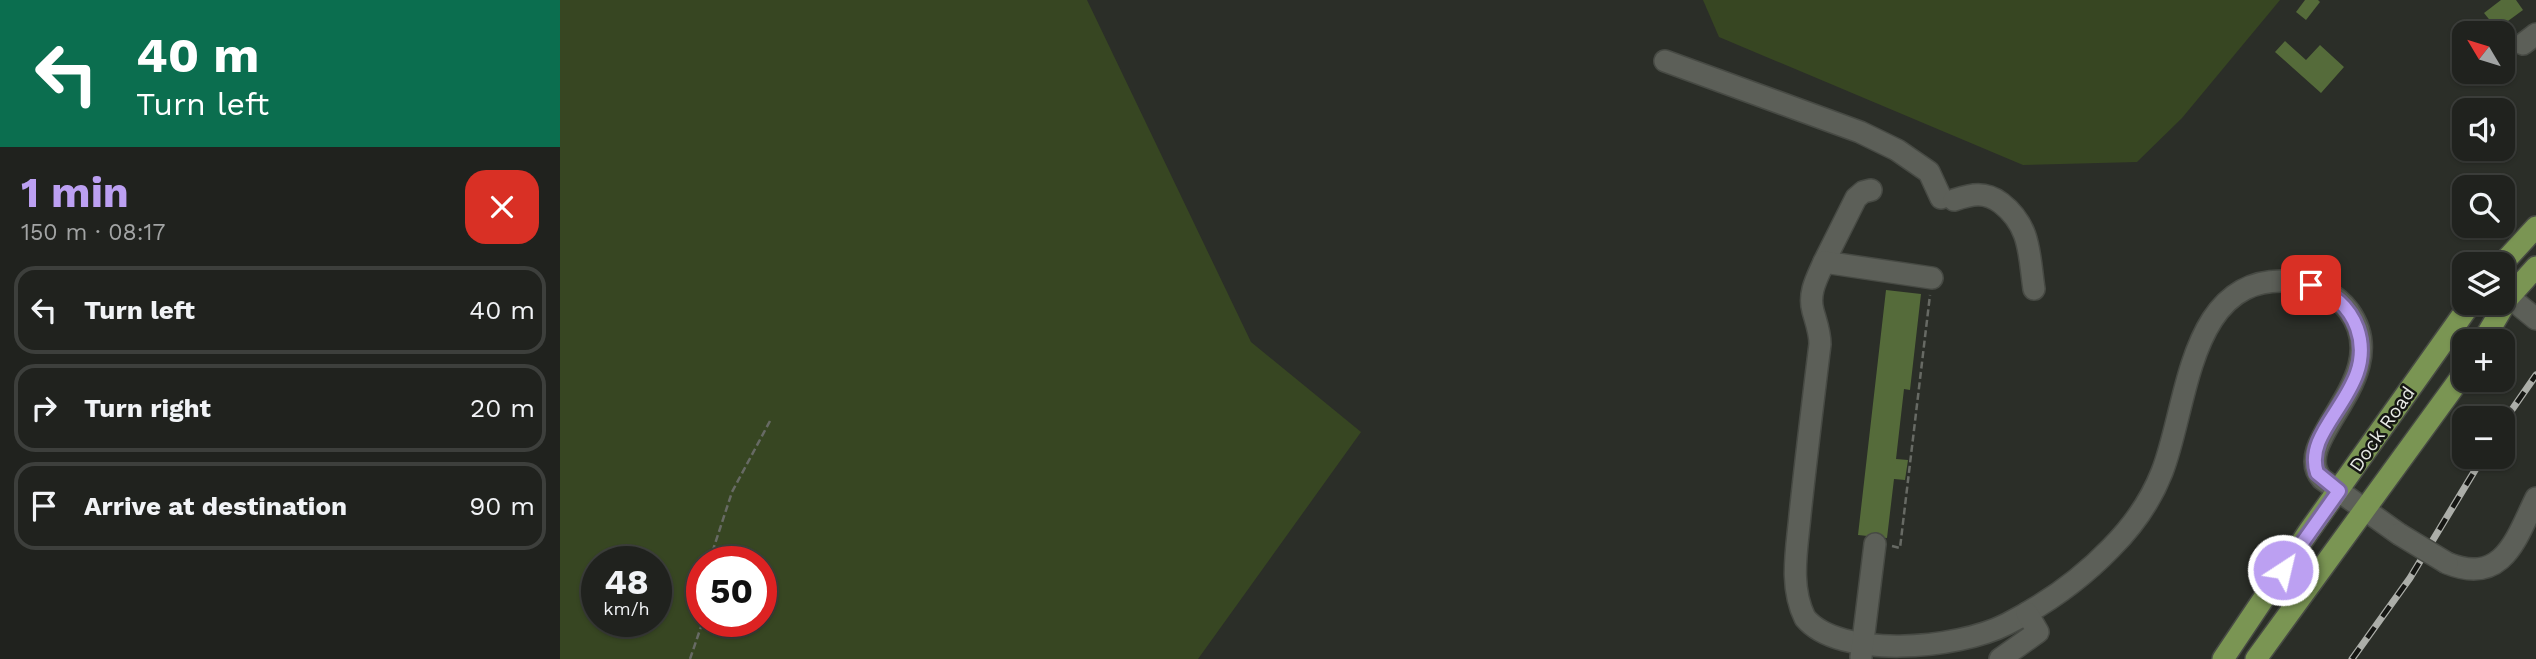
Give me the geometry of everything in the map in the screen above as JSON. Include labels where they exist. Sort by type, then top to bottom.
[{"type":"main road","points":[[2513,252],[2536,227]]},
{"type":"main road","points":[[2515,290],[2536,267]]},
{"type":"main road","name":"Dock Road","points":[[2223,659],[2463,315]]},
{"type":"main road","name":"Dock Road","points":[[2256,659],[2452,389]]},
{"type":"lane","points":[[1665,61],[1860,132],[1897,150],[1928,172],[1947,199],[1975,194],[1997,200],[2017,217],[2027,240],[2034,289]]},
{"type":"lane","points":[[1871,190],[1856,198],[1852,228],[1824,262],[1811,297],[1820,344],[1795,580],[1800,606],[1811,629],[1836,648],[1861,657],[1897,656],[1939,649],[1983,635],[2027,613],[2096,563],[2136,518],[2162,472],[2190,368],[2207,328],[2233,297],[2254,285],[2290,282],[2311,285],[2336,298],[2354,321],[2361,344],[2360,366],[2353,385],[2321,437],[2314,460],[2317,473],[2339,491],[2399,534],[2447,563],[2472,571],[2489,567],[2511,549],[2536,498]]},
{"type":"lane","points":[[1824,262],[1932,278]]},
{"type":"lane","points":[[2515,301],[2536,319]]},
{"type":"lane","points":[[1861,657],[1875,544]]},
{"type":"lane","points":[[2000,659],[2038,632],[2027,613]]},
{"type":"path","points":[[1875,544],[1900,548],[1932,278]]},
{"type":"path","points":[[714,546],[732,492],[771,421]]},
{"type":"path","points":[[690,659],[698,637]]},
{"type":"green space","points":[[560,0],[1087,0],[1251,342],[1361,432],[1198,659],[560,659]]},
{"type":"green space","points":[[1703,0],[2280,0],[2182,118],[2137,162],[2023,165],[1719,37]]},
{"type":"building","points":[[2305,0],[2320,2],[2306,20],[2296,12]]},
{"type":"building","points":[[2501,0],[2516,0],[2523,10],[2508,21],[2490,21],[2484,13]]},
{"type":"building","points":[[2285,41],[2306,60],[2320,45],[2344,67],[2321,93],[2275,52]]},
{"type":"building","points":[[1886,290],[1921,294],[1910,390],[1904,389],[1896,459],[1908,460],[1905,480],[1894,479],[1887,538],[1858,535]]},
{"type":"railway","points":[[2514,406],[2536,375]]},
{"type":"railway","points":[[2352,659],[2410,578],[2476,469]]},
{"type":"route","points":[[2283,570],[2339,491],[2317,473],[2314,460],[2321,437],[2353,385],[2361,356],[2359,332],[2350,312],[2336,298],[2311,285]]}]
